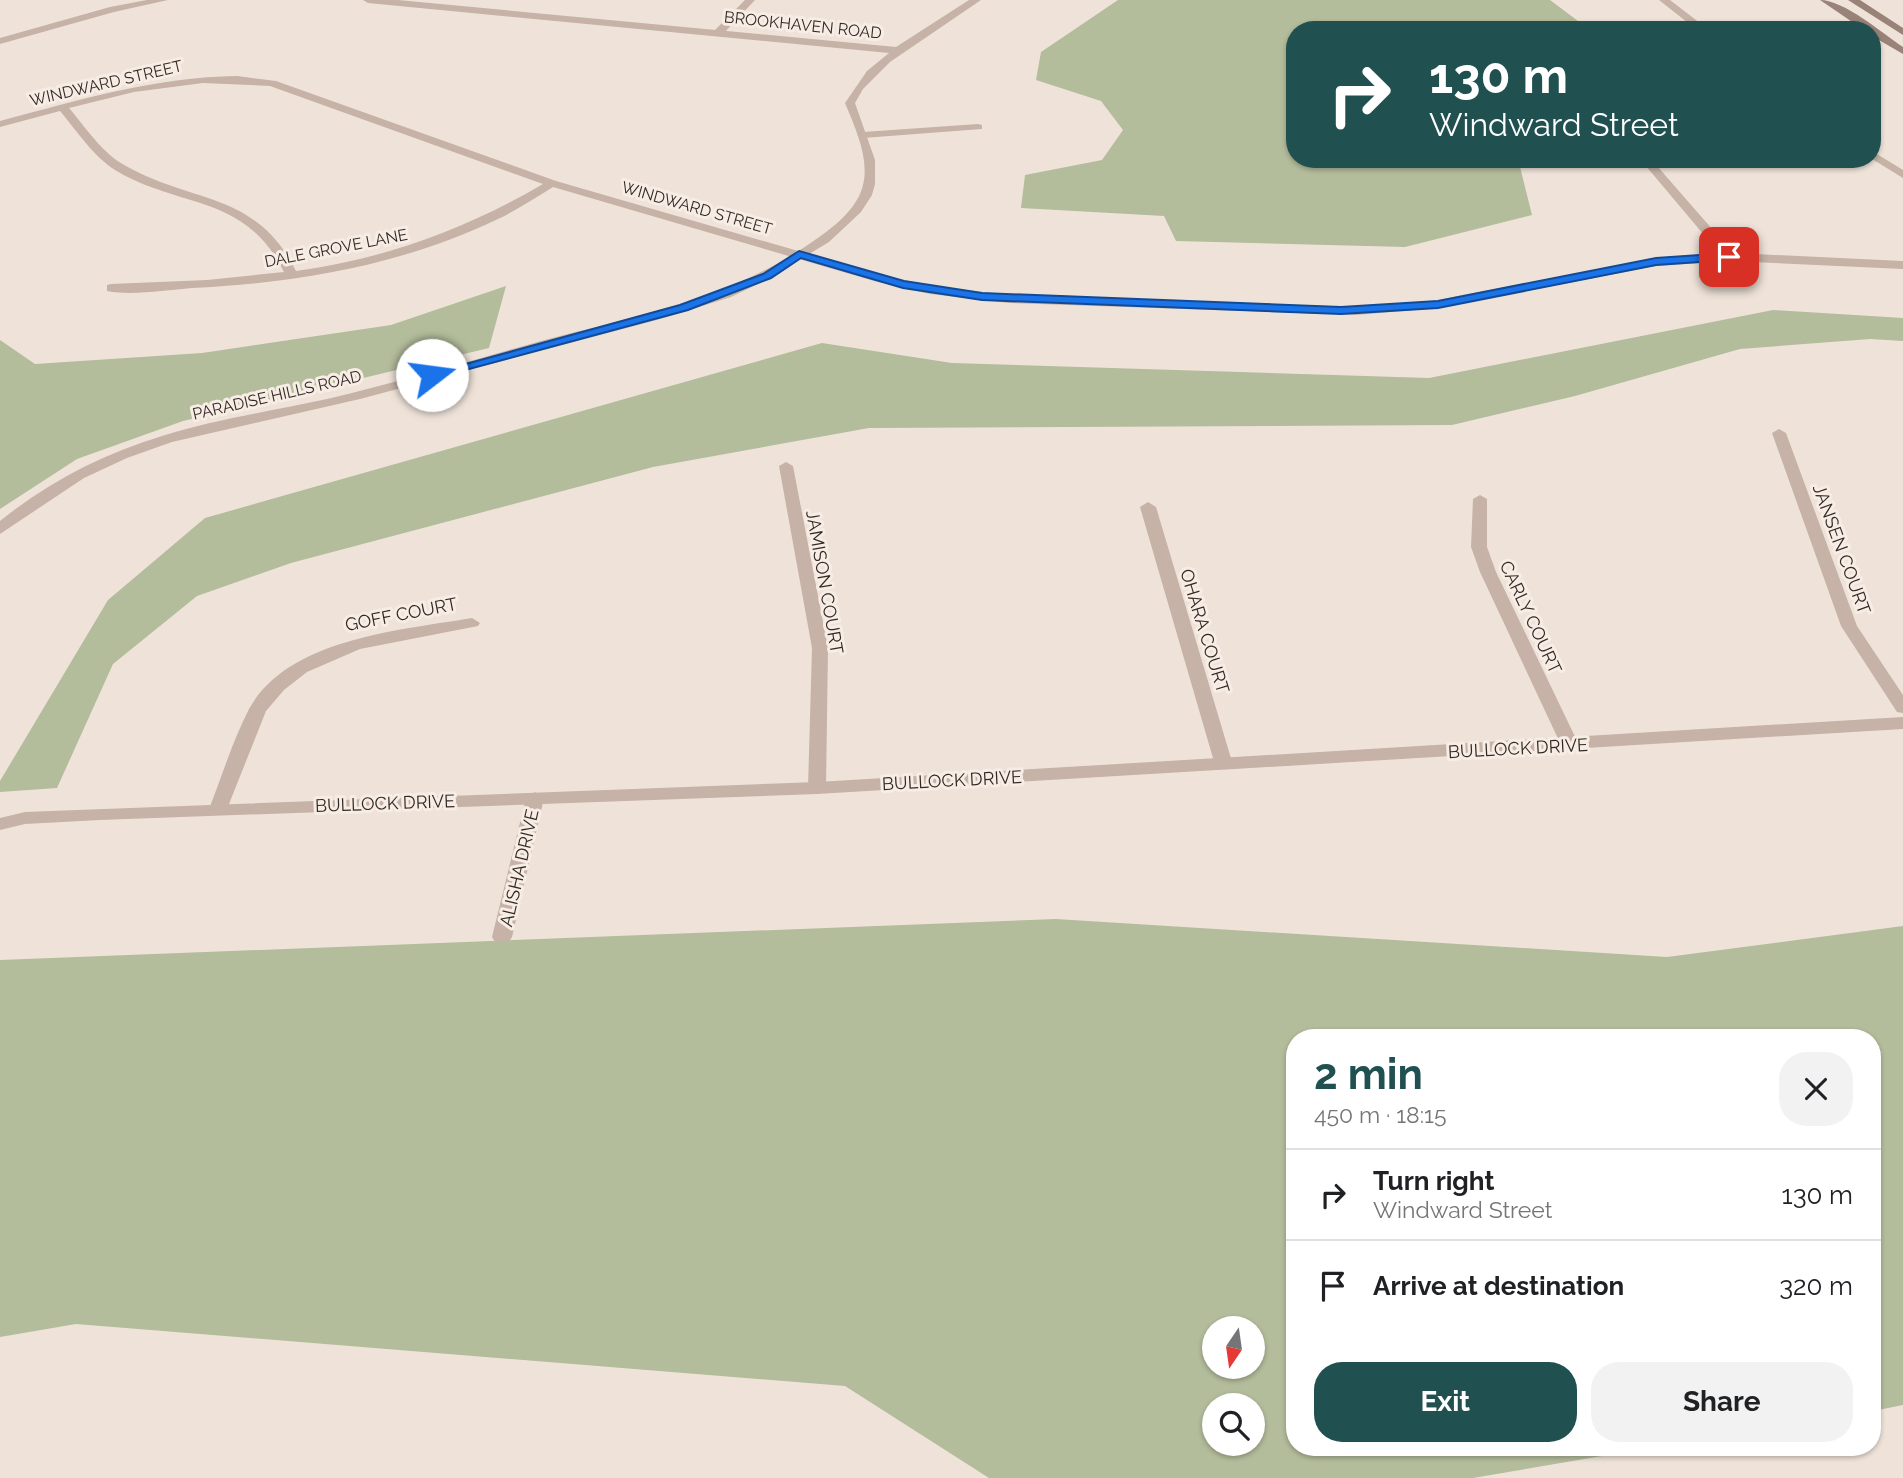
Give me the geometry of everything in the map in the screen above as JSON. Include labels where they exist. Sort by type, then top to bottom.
[{"type":"main road","points":[[1825,0],[1858,21]]},
{"type":"main road","points":[[1853,0],[1903,33]]},
{"type":"main road","points":[[1881,36],[1903,51]]},
{"type":"street","points":[[0,41],[113,9],[163,0]]},
{"type":"street","name":"BROOKHAVEN ROAD","points":[[368,0],[901,51]]},
{"type":"street","points":[[718,33],[750,0]]},
{"type":"street","name":"PARADISE HILLS ROAD","points":[[0,528],[22,509],[65,482],[165,440],[234,420],[331,402],[684,308],[767,276],[839,228],[866,196],[871,169],[863,135],[850,103],[854,91],[874,68],[976,0]]},
{"type":"street","points":[[1664,0],[1692,21]]},
{"type":"street","name":"WINDWARD STREET","points":[[0,124],[175,81],[217,78],[253,80],[285,86],[552,183],[903,284],[982,297],[1336,311],[1386,310],[1438,304],[1656,262],[1729,257],[1903,265]]},
{"type":"street","points":[[63,107],[88,138],[121,169],[200,196],[242,215],[264,231],[286,258],[292,276]]},
{"type":"street","points":[[863,135],[978,127]]},
{"type":"street","points":[[1881,161],[1903,174]]},
{"type":"street","points":[[1653,168],[1729,257]]},
{"type":"street","name":"DALE GROVE LANE","points":[[111,288],[201,286],[292,276],[370,261],[428,245],[489,219],[552,183]]},
{"type":"street","name":"JANSEN COURT","points":[[1779,433],[1849,626],[1903,708]]},
{"type":"street","name":"JAMISON COURT","points":[[786,466],[820,649],[817,788]]},
{"type":"street","name":"CARLY COURT","points":[[1480,499],[1479,547],[1488,572],[1570,746]]},
{"type":"street","name":"OHARA COURT","points":[[1148,508],[1224,765]]},
{"type":"street","name":"GOFF COURT","points":[[218,809],[258,709],[267,696],[291,674],[340,647],[472,622]]},
{"type":"street","name":"BULLOCK DRIVE","points":[[0,824],[25,818],[218,809],[817,788],[1570,746],[1903,723]]},
{"type":"street","name":"ALISHA DRIVE","points":[[502,937],[536,799]]},
{"type":"green space","points":[[1118,0],[1550,0],[1578,21],[1286,21],[1286,168],[1520,168],[1532,215],[1405,247],[1176,241],[1164,216],[1021,208],[1025,175],[1102,160],[1123,130],[1101,101],[1036,80],[1041,52]]},
{"type":"green space","points":[[506,286],[489,348],[183,421],[77,459],[0,509],[0,340],[35,364],[202,353],[391,325]]},
{"type":"green space","points":[[1773,310],[1903,318],[1903,341],[1870,339],[1740,349],[1575,396],[1452,425],[869,428],[653,467],[291,563],[197,596],[113,664],[57,788],[0,792],[0,781],[108,600],[205,518],[822,343],[952,363],[1429,378]]},
{"type":"green space","points":[[1056,919],[1667,957],[1903,926],[1903,1405],[1881,1409],[1881,1029],[1286,1029],[1286,1456],[1602,1456],[1473,1478],[989,1478],[845,1386],[76,1324],[0,1337],[0,960]]},
{"type":"route","points":[[432,375],[684,308],[767,276],[799,254],[903,284],[982,297],[1341,311],[1386,310],[1438,304],[1656,262],[1729,257]]}]
